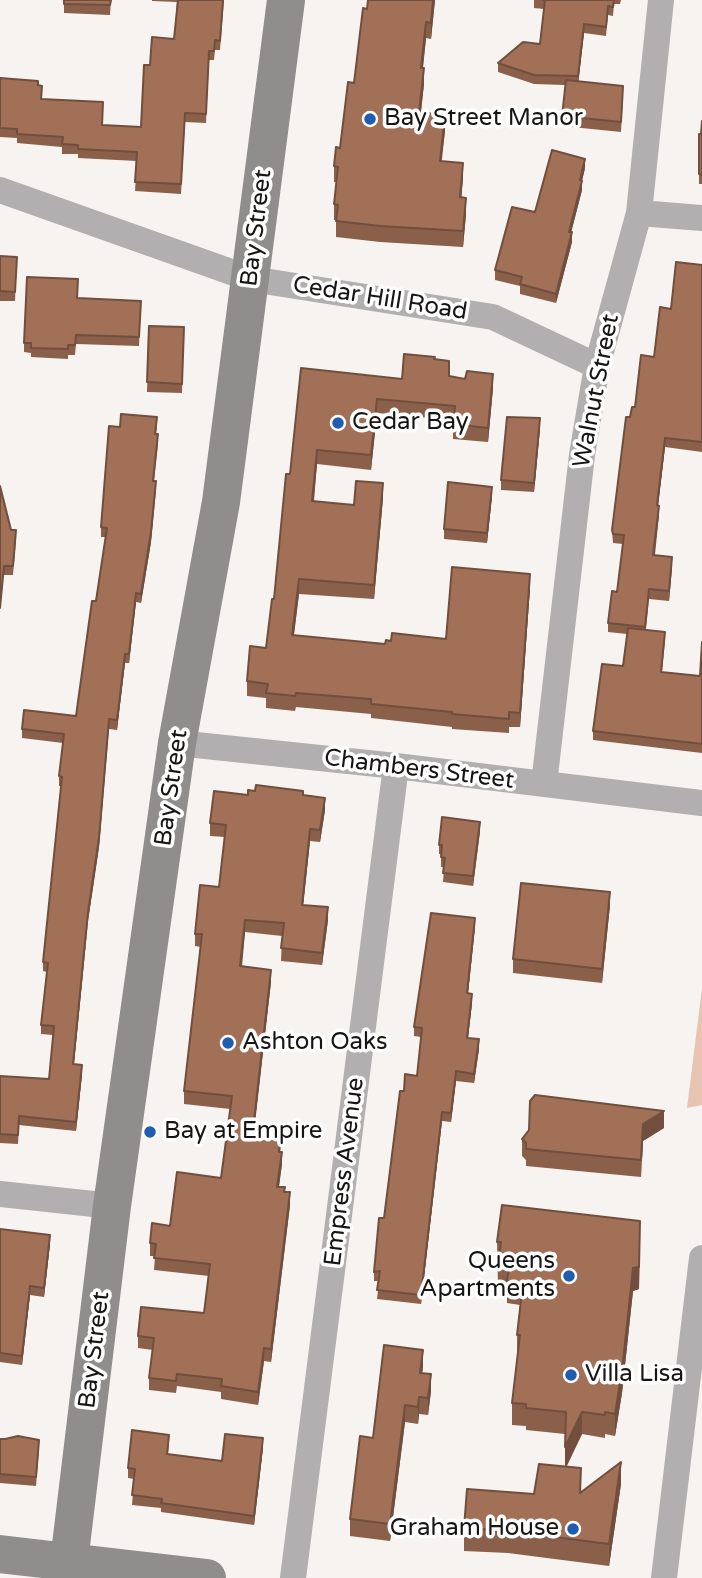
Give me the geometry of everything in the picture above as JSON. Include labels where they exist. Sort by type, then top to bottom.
[{"type":"main road","name":"Bay Street","points":[[68,1570],[112,1206],[177,743],[221,502],[286,0]]},
{"type":"main road","points":[[0,1554],[68,1570],[207,1578]]},
{"type":"street","name":"Walnut Street","points":[[544,784],[582,455],[597,366],[639,213],[661,0]]},
{"type":"street","name":"Cedar Hill Road","points":[[0,190],[251,279],[493,317],[597,366]]},
{"type":"street","points":[[639,213],[702,218]]},
{"type":"street","name":"Chambers Street","points":[[177,743],[702,803]]},
{"type":"street","name":"Empress Avenue","points":[[293,1578],[396,766]]},
{"type":"street","points":[[0,1194],[112,1206]]},
{"type":"street","points":[[664,1578],[702,1258]]},
{"type":"shaded area","points":[[702,988],[702,1105],[687,1108]]},
{"type":"building","points":[[64,0],[111,0],[110,5],[64,4]]},
{"type":"building","points":[[178,0],[223,0],[220,41],[215,40],[214,51],[209,51],[206,114],[185,113],[181,184],[135,182],[137,152],[78,149],[78,145],[62,144],[63,137],[17,134],[17,129],[0,128],[0,78],[38,81],[38,85],[42,86],[41,99],[103,102],[102,125],[141,127],[144,65],[150,65],[152,37],[174,39]]},
{"type":"building","points":[[368,0],[433,0],[431,23],[426,22],[419,112],[445,115],[440,161],[463,163],[460,197],[466,198],[463,231],[336,221],[336,147],[340,148],[348,82],[354,83],[363,8],[367,9]]},
{"type":"building","points":[[545,0],[614,0],[613,7],[608,6],[606,27],[584,24],[578,76],[534,75],[498,63],[523,42],[540,44]]},
{"type":"building","points":[[566,80],[623,86],[621,122],[562,116]]},
{"type":"building","points":[[702,121],[702,175],[699,174],[699,134]]},
{"type":"building","points":[[552,150],[585,159],[569,232],[572,232],[556,294],[520,284],[522,277],[495,270],[512,207],[535,212]]},
{"type":"building","points":[[0,256],[17,257],[15,292],[0,291]]},
{"type":"building","points":[[676,262],[702,265],[702,442],[665,438],[653,555],[672,557],[669,591],[649,589],[645,627],[608,623],[612,591],[617,592],[624,535],[613,534],[612,530],[626,417],[630,417],[632,407],[635,407],[641,355],[654,357],[660,307],[671,309]]},
{"type":"building","points":[[27,277],[78,279],[77,298],[141,301],[139,337],[76,335],[75,345],[68,345],[68,349],[31,348],[31,343],[24,343]]},
{"type":"building","points":[[149,326],[184,327],[182,384],[147,382]]},
{"type":"building","points":[[404,354],[449,361],[449,376],[465,379],[467,371],[493,374],[488,428],[453,424],[455,406],[377,399],[371,455],[317,450],[312,501],[354,505],[356,481],[383,483],[374,585],[299,579],[292,635],[385,644],[386,640],[391,641],[392,633],[446,639],[452,567],[530,574],[520,713],[509,712],[509,719],[371,704],[371,699],[266,693],[268,684],[247,681],[250,646],[266,648],[274,599],[286,474],[290,474],[301,368],[402,379]]},
{"type":"building","points":[[121,414],[157,417],[153,481],[156,481],[141,594],[136,593],[129,654],[125,654],[117,720],[109,719],[99,838],[88,912],[73,1064],[82,1065],[76,1122],[19,1116],[18,1135],[0,1134],[0,1076],[49,1079],[54,1026],[41,1025],[48,963],[43,962],[64,734],[22,729],[24,710],[76,716],[92,601],[96,601],[107,528],[101,527],[109,426],[120,427]]},
{"type":"building","points":[[507,417],[540,418],[534,483],[501,480]]},
{"type":"building","points":[[448,482],[492,487],[487,533],[444,529]]},
{"type":"building","points":[[0,486],[11,530],[16,530],[13,566],[4,566],[0,608]]},
{"type":"building","points":[[628,628],[665,632],[661,672],[700,676],[702,642],[702,744],[593,731],[602,664],[623,666]]},
{"type":"building","points":[[256,785],[303,791],[303,795],[325,798],[320,830],[310,829],[302,905],[328,907],[322,953],[281,948],[284,923],[245,920],[240,966],[271,970],[253,1129],[281,1132],[279,1152],[282,1152],[277,1187],[285,1187],[284,1192],[290,1192],[271,1349],[264,1348],[258,1392],[221,1386],[222,1379],[177,1374],[176,1381],[149,1378],[154,1338],[138,1336],[141,1307],[204,1313],[210,1264],[154,1258],[156,1244],[150,1243],[152,1223],[170,1226],[177,1172],[221,1178],[232,1096],[184,1091],[202,934],[195,934],[200,885],[219,887],[226,825],[210,823],[214,791],[248,795],[248,790],[255,791]]},
{"type":"building","points":[[442,817],[480,822],[473,876],[443,873],[445,858],[441,857],[442,845],[439,845]]},
{"type":"building","points":[[521,883],[610,892],[602,969],[513,959]]},
{"type":"building","points":[[431,913],[475,918],[467,993],[472,994],[467,1038],[479,1039],[474,1074],[456,1071],[451,1113],[442,1112],[421,1295],[377,1290],[380,1271],[374,1272],[379,1218],[384,1218],[400,1091],[404,1091],[405,1074],[417,1076],[422,1028],[414,1027]]},
{"type":"building","points":[[535,1095],[664,1111],[643,1124],[641,1160],[526,1149],[526,1143],[522,1139],[529,1130],[530,1101]]},
{"type":"building","points":[[502,1205],[640,1221],[639,1267],[633,1268],[615,1414],[582,1412],[565,1447],[566,1412],[526,1408],[526,1404],[512,1403],[523,1283],[507,1281],[509,1267],[498,1265],[501,1242],[497,1242]]},
{"type":"building","points":[[0,1229],[50,1235],[44,1288],[30,1286],[22,1356],[0,1353]]},
{"type":"building","points":[[384,1345],[423,1350],[420,1373],[431,1374],[428,1398],[419,1397],[418,1407],[405,1405],[390,1524],[350,1519],[360,1436],[373,1438]]},
{"type":"building","points":[[132,1430],[169,1435],[167,1454],[222,1461],[225,1434],[263,1438],[254,1516],[161,1503],[162,1499],[132,1495],[135,1469],[128,1468]]},
{"type":"building","points":[[18,1436],[39,1440],[36,1477],[0,1474],[0,1439]]},
{"type":"building","points":[[621,1462],[609,1544],[464,1528],[467,1489],[534,1494],[539,1464],[581,1468],[580,1493]]},
{"type":"place","name":"Bay Street Manor","points":[[370,119]]},
{"type":"place","name":"Cedar Bay","points":[[338,423]]},
{"type":"place","name":"Ashton Oaks","points":[[228,1043]]},
{"type":"place","name":"Bay at Empire","points":[[150,1132]]},
{"type":"place","name":"Queens Apartments","points":[[569,1276]]},
{"type":"place","name":"Villa Lisa","points":[[571,1375]]},
{"type":"place","name":"Graham House","points":[[573,1529]]}]
